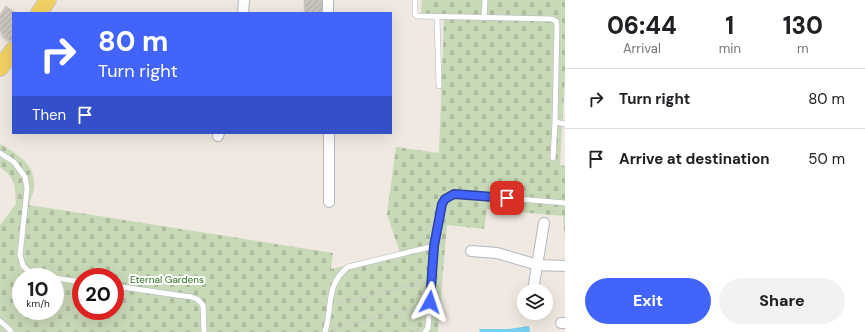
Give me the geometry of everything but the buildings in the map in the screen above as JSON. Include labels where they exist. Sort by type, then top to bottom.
[{"type":"main road","points":[[40,12],[48,0]]},
{"type":"main road","points":[[0,68],[12,51]]},
{"type":"street","points":[[243,12],[244,0]]},
{"type":"street","points":[[328,0],[328,12]]},
{"type":"street","points":[[328,134],[329,202]]},
{"type":"street","points":[[534,284],[544,223]]},
{"type":"street","points":[[471,251],[497,253],[538,265],[565,266]]},
{"type":"lane","points":[[415,0],[414,14],[417,16],[552,19],[556,21],[555,122],[553,158]]},
{"type":"lane","points":[[484,18],[485,0]]},
{"type":"lane","points":[[437,17],[439,86]]},
{"type":"lane","points":[[555,122],[565,124]]},
{"type":"lane","points":[[0,153],[14,162],[25,177],[27,189],[20,256],[23,266],[25,268]]},
{"type":"lane","points":[[425,332],[428,328],[434,246],[442,204],[445,199],[450,195],[463,194],[565,203]]},
{"type":"lane","points":[[326,331],[332,290],[340,273],[348,267],[434,246]]},
{"type":"lane","points":[[124,287],[191,296],[202,305],[204,332]]},
{"type":"lane","points":[[0,321],[11,332]]},
{"type":"path","points":[[330,306],[432,280]]},
{"type":"path","points":[[326,331],[430,302]]},
{"type":"green space","name":"Eternal Gardens","points":[[422,0],[565,0],[565,78],[560,165],[565,166],[565,240],[563,216],[487,209],[484,229],[447,225],[438,332],[0,332],[0,225],[16,204],[14,183],[9,175],[0,167],[0,144],[19,156],[29,166],[32,172],[34,189],[29,205],[333,253],[331,269],[400,253],[387,214],[396,147],[439,153],[444,18],[421,16]]},
{"type":"water","points":[[529,326],[530,332],[480,332],[479,329],[509,329]]},
{"type":"route","points":[[430,302],[434,246],[442,204],[445,199],[454,194],[507,198]]}]
